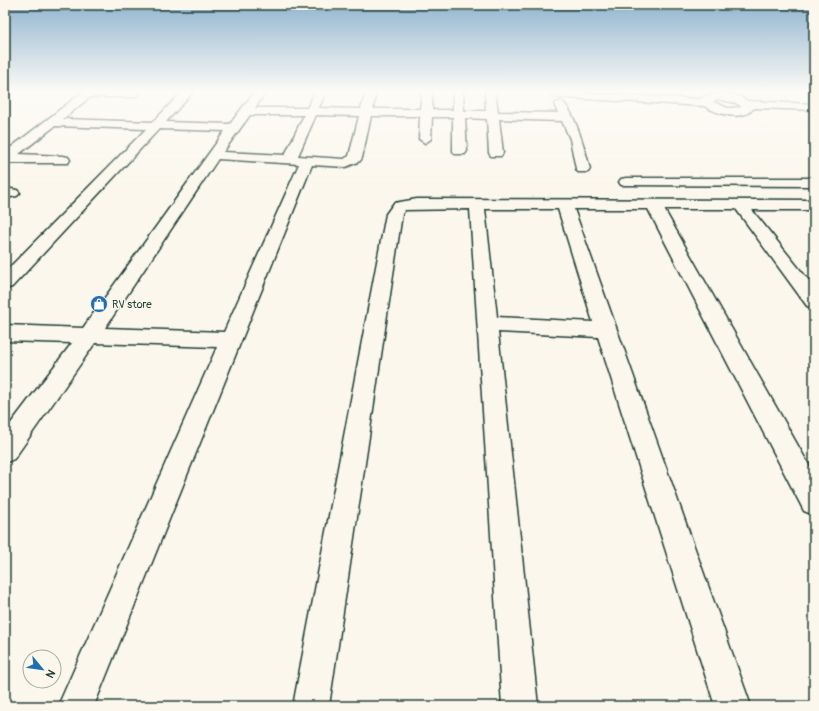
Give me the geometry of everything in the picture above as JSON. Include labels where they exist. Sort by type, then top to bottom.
[{"type":"street","points":[[6,158],[47,124]]},
{"type":"street","points":[[107,124],[235,128]]},
{"type":"street","points":[[5,451],[88,337],[214,155],[238,124]]},
{"type":"street","points":[[76,706],[232,340],[298,160],[307,124]]},
{"type":"street","points":[[214,155],[346,163],[355,158],[362,124]]},
{"type":"street","points":[[425,139],[426,124]]},
{"type":"street","points":[[459,124],[460,151]]},
{"type":"street","points":[[493,124],[496,153]]},
{"type":"street","points":[[569,124],[576,139],[583,169]]},
{"type":"street","points":[[5,283],[155,126]]},
{"type":"street","points":[[6,158],[64,160]]},
{"type":"street","points":[[626,182],[814,182]]},
{"type":"street","points":[[311,706],[394,214],[400,206],[417,204],[814,205]]},
{"type":"street","points":[[477,204],[520,706]]},
{"type":"street","points":[[564,204],[733,706]]},
{"type":"street","points":[[653,204],[814,502]]},
{"type":"street","points":[[740,204],[814,301]]},
{"type":"street","points":[[487,324],[607,330]]},
{"type":"street","points":[[5,333],[88,337],[232,340]]},
{"type":"place","name":"RV store","points":[[99,304]]}]
